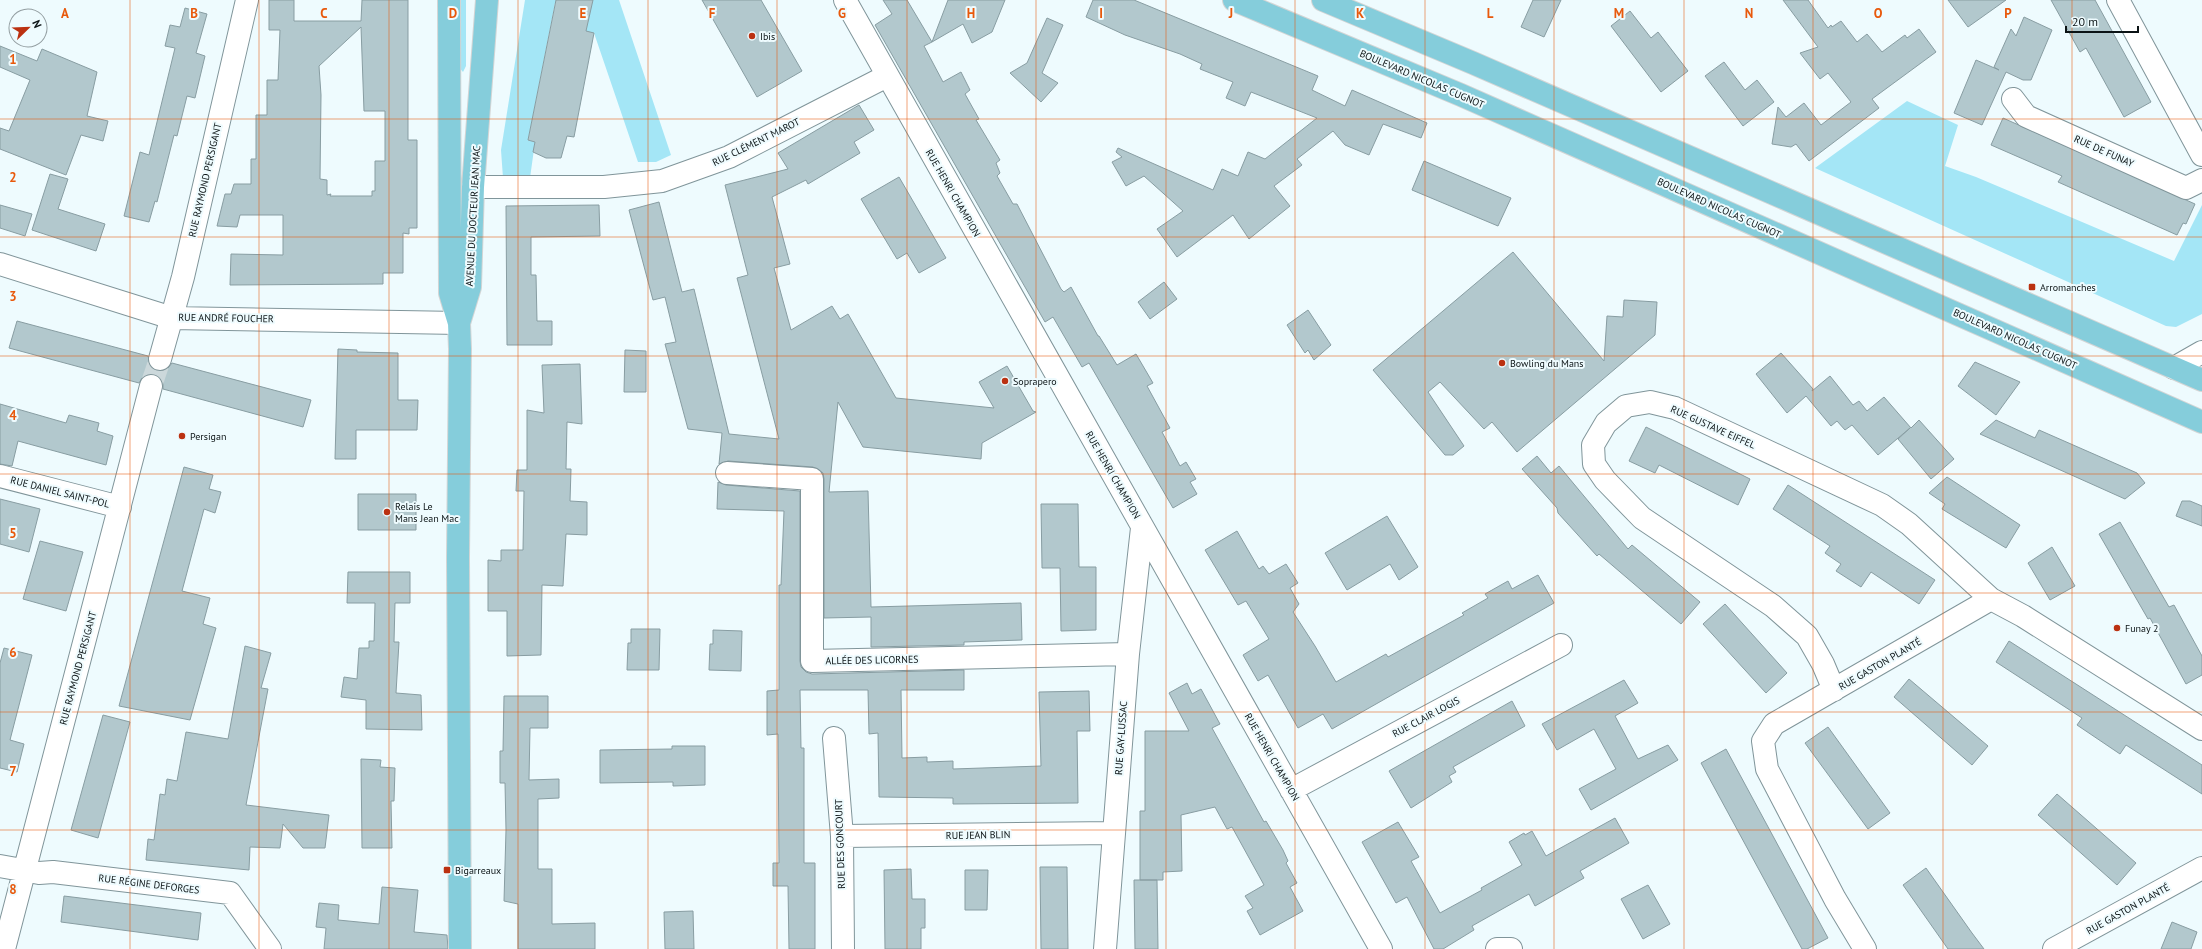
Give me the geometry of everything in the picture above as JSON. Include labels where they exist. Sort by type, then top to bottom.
[{"type":"main road","name":"AVENUE DU DOCTEUR JEAN MAC","points":[[449,0],[450,293],[459,323]]},
{"type":"main road","name":"BOULEVARD NICOLAS CUGNOT","points":[[1234,0],[1461,95],[2202,422]]},
{"type":"main road","points":[[1322,0],[1473,63],[2202,380]]},
{"type":"main road","name":"AVENUE DU DOCTEUR JEAN MAC","points":[[459,323],[470,287],[473,187],[487,3]]},
{"type":"main road","points":[[459,323],[460,949]]},
{"type":"street","name":"RUE RAYMOND PERSIGANT","points":[[160,359],[172,318],[247,0]]},
{"type":"street","name":"RUE HENRI CHAMPION","points":[[846,0],[887,76],[1381,949]]},
{"type":"street","points":[[2118,0],[2202,155]]},
{"type":"street","name":"RUE CLÉMENT MAROT","points":[[473,187],[604,186],[662,181],[729,157],[887,76]]},
{"type":"street","name":"RUE DE FUNAY","points":[[2013,99],[2026,116],[2186,188],[2202,180]]},
{"type":"street","name":"RUE ANDRÉ FOUCHER","points":[[0,264],[172,318],[459,323]]},
{"type":"street","points":[[2174,368],[2202,352]]},
{"type":"street","name":"RUE RAYMOND PERSIGANT","points":[[4,949],[151,386]]},
{"type":"street","name":"RUE GUSTAVE EIFFEL","points":[[1834,690],[1823,664],[1807,636],[1773,606],[1642,518],[1605,480],[1594,464],[1593,445],[1606,423],[1626,406],[1650,402],[1675,408],[1882,505],[1909,524],[1991,599]]},
{"type":"street","name":"ALLÉE DES LICORNES","points":[[726,473],[812,479],[812,661],[1128,654]]},
{"type":"street","name":"RUE DANIEL SAINT-POL","points":[[0,476],[120,507]]},
{"type":"street","name":"RUE GAY-LUSSAC","points":[[1105,949],[1128,654],[1142,528]]},
{"type":"street","points":[[1991,599],[2023,616],[2202,729]]},
{"type":"street","name":"RUE GASTON PLANTÉ","points":[[1865,949],[1835,899],[1766,770],[1763,741],[1774,724],[1991,599]]},
{"type":"street","name":"RUE CLAIR LOGIS","points":[[1291,790],[1561,645]]},
{"type":"street","name":"RUE DES GONCOURT","points":[[834,738],[842,836],[843,949]]},
{"type":"street","name":"RUE JEAN BLIN","points":[[842,836],[1114,833]]},
{"type":"street","name":"RUE RÉGINE DEFORGES","points":[[0,866],[25,871],[230,893],[270,949]]},
{"type":"street","name":"RUE GASTON PLANTÉ","points":[[2054,949],[2202,868]]},
{"type":"street","points":[[1497,949],[1511,949]]},
{"type":"shaded area","points":[[458,0],[466,0],[466,66],[463,72],[458,66]]},
{"type":"shaded area","points":[[525,0],[559,0],[555,3],[528,140],[535,142],[530,178],[503,178],[501,150]]},
{"type":"shaded area","points":[[593,0],[619,0],[671,155],[656,162],[638,162],[594,33],[583,31]]},
{"type":"shaded area","points":[[1907,101],[1958,125],[1945,166],[1976,177],[2174,261],[2202,205],[2202,314],[2176,327],[2166,326],[1815,168]]},
{"type":"building","points":[[269,0],[294,0],[294,21],[361,21],[362,0],[408,0],[408,140],[417,140],[417,228],[409,228],[409,234],[403,233],[403,273],[383,273],[383,284],[230,285],[231,254],[283,255],[283,215],[240,215],[237,227],[217,226],[225,194],[231,194],[234,184],[251,184],[251,159],[256,159],[256,115],[267,115],[267,80],[278,80],[280,30],[269,30]],"holes":[[[361,27],[364,111],[385,111],[385,161],[375,161],[375,191],[372,191],[372,196],[327,195],[327,180],[320,179],[321,95],[319,66]]]},
{"type":"building","points":[[556,0],[593,0],[586,31],[594,33],[574,137],[567,136],[561,158],[546,158],[533,152],[535,142],[528,140]]},
{"type":"building","name":"Ibis","points":[[702,0],[761,0],[802,71],[757,97]]},
{"type":"building","points":[[883,0],[907,0],[932,42],[924,46],[943,82],[961,72],[970,90],[965,94],[979,119],[976,120],[1000,160],[996,163],[1000,173],[997,176],[1013,204],[1017,204],[1061,289],[1064,292],[1071,287],[1098,336],[1117,365],[1136,354],[1153,383],[1147,386],[1170,428],[1162,432],[1180,466],[1186,462],[1196,479],[1190,482],[1197,494],[1173,508],[1089,363],[1082,367],[1053,317],[1045,322],[875,25],[892,14]]},
{"type":"building","points":[[948,0],[1005,0],[992,32],[972,43],[963,24],[932,42]]},
{"type":"building","points":[[1093,0],[1134,0],[1318,76],[1312,90],[1345,106],[1352,90],[1427,123],[1421,138],[1383,124],[1369,155],[1345,145],[1333,131],[1297,159],[1302,165],[1274,186],[1290,206],[1249,239],[1233,215],[1177,257],[1157,229],[1183,211],[1144,176],[1126,186],[1112,162],[1122,157],[1116,152],[1118,148],[1213,190],[1222,169],[1238,176],[1248,152],[1265,159],[1317,118],[1251,92],[1245,106],[1226,98],[1233,82],[1200,69],[1202,64],[1180,54],[1125,35],[1086,17]]},
{"type":"building","points":[[1533,0],[1561,0],[1544,37],[1521,27]]},
{"type":"building","points":[[1783,0],[1808,0],[1828,28],[1831,25],[1832,27],[1841,21],[1857,42],[1867,34],[1882,52],[1905,35],[1907,38],[1919,29],[1936,52],[1872,99],[1879,108],[1809,161],[1796,144],[1791,147],[1772,144],[1778,107],[1786,117],[1804,103],[1821,125],[1851,102],[1828,73],[1820,79],[1800,53],[1818,47]]},
{"type":"building","points":[[1948,0],[2006,0],[1968,27]]},
{"type":"building","points":[[2051,0],[2095,0],[2151,102],[2124,117],[2086,48],[2080,52]]},
{"type":"building","points":[[185,8],[207,14],[196,53],[205,56],[195,98],[187,96],[177,136],[174,135],[157,202],[155,201],[149,222],[124,216],[140,152],[149,155],[175,48],[165,46],[170,25],[180,27]]},
{"type":"building","points":[[1630,11],[1651,38],[1658,32],[1688,71],[1661,92],[1611,26]]},
{"type":"building","points":[[2024,17],[2052,30],[2031,80],[2023,80],[2006,72],[1982,125],[1954,113],[1976,60],[1999,70],[1994,67],[2011,29],[2016,36]]},
{"type":"building","points":[[1047,18],[1063,25],[1042,73],[1058,83],[1041,102],[1010,73],[1027,63]]},
{"type":"building","points":[[0,46],[37,61],[42,49],[97,72],[87,116],[108,121],[103,141],[81,135],[66,175],[0,149],[0,128],[9,131],[30,80],[0,67]]},
{"type":"building","points":[[1724,62],[1745,90],[1757,80],[1774,102],[1743,126],[1705,76]]},
{"type":"building","points":[[859,105],[874,130],[854,142],[860,153],[808,184],[806,180],[772,197],[790,264],[774,268],[791,330],[832,306],[840,319],[848,314],[896,398],[994,408],[979,382],[1007,366],[1033,411],[1036,412],[982,443],[981,459],[863,447],[838,402],[829,492],[868,491],[871,607],[1021,603],[1022,640],[964,642],[964,645],[871,647],[871,617],[824,618],[823,473],[813,467],[728,461],[719,464],[722,433],[688,429],[665,344],[676,342],[665,297],[653,300],[629,210],[659,202],[682,292],[694,289],[729,434],[779,439],[737,278],[748,275],[725,185],[788,169],[778,153]]},
{"type":"building","points":[[2003,118],[2195,204],[2186,224],[2183,223],[2177,235],[2058,182],[2062,176],[1991,145]]},
{"type":"building","points":[[1424,161],[1511,198],[1498,226],[1412,190]]},
{"type":"building","points":[[50,174],[68,179],[58,209],[105,224],[96,251],[32,230]]},
{"type":"building","points":[[899,177],[946,258],[919,273],[907,253],[897,259],[861,199]]},
{"type":"building","points":[[0,205],[32,214],[25,236],[0,228]]},
{"type":"building","points":[[599,205],[600,236],[531,237],[531,275],[536,275],[537,321],[552,321],[552,345],[507,345],[506,206]]},
{"type":"building","name":"Bowling du Mans","points":[[1513,252],[1604,361],[1607,316],[1623,317],[1624,300],[1657,302],[1655,335],[1517,452],[1492,422],[1484,429],[1440,382],[1428,392],[1464,446],[1453,455],[1445,455],[1373,370]]},
{"type":"building","points":[[1164,282],[1177,299],[1150,319],[1138,302]]},
{"type":"building","points":[[1308,310],[1331,345],[1314,360],[1308,350],[1305,353],[1287,325]]},
{"type":"building","points":[[17,321],[148,356],[151,367],[157,371],[168,368],[172,363],[311,400],[303,427],[163,389],[163,382],[155,374],[147,374],[139,383],[9,348]]},
{"type":"building","points":[[338,349],[357,350],[357,352],[398,353],[398,400],[418,400],[417,430],[356,430],[356,459],[335,459]]},
{"type":"building","points":[[625,350],[646,351],[646,392],[624,392]]},
{"type":"building","points":[[1781,353],[1813,389],[1812,391],[1830,376],[1853,405],[1859,401],[1867,411],[1884,397],[1911,428],[1919,420],[1954,459],[1931,479],[1898,439],[1910,428],[1878,455],[1852,425],[1845,430],[1837,421],[1831,426],[1806,396],[1787,413],[1756,374]]},
{"type":"building","points":[[1975,362],[2020,382],[1996,415],[1958,386]]},
{"type":"building","points":[[580,364],[582,424],[567,422],[566,469],[571,469],[570,501],[587,502],[587,535],[566,534],[563,586],[542,585],[541,655],[507,656],[507,611],[488,611],[488,560],[501,561],[501,550],[523,550],[524,491],[516,491],[517,470],[527,470],[527,410],[544,413],[542,365]]},
{"type":"building","points":[[0,404],[66,423],[69,415],[99,423],[97,431],[113,436],[106,465],[18,441],[12,466],[0,464]]},
{"type":"building","points":[[1996,420],[2035,438],[2039,430],[2137,473],[2145,483],[2125,499],[1980,434]]},
{"type":"building","points":[[1646,427],[1750,479],[1738,505],[1659,465],[1655,473],[1629,461]]},
{"type":"building","points":[[1537,456],[1551,473],[1559,466],[1628,549],[1632,545],[1700,602],[1681,624],[1599,554],[1597,556],[1558,513],[1557,508],[1522,469]]},
{"type":"building","points":[[184,467],[213,475],[209,489],[221,492],[215,513],[204,509],[182,591],[210,598],[203,624],[216,628],[190,720],[119,706]]},
{"type":"building","points":[[1947,477],[2020,525],[2006,548],[1942,509],[1945,504],[1929,493]]},
{"type":"building","points":[[718,482],[726,485],[800,491],[800,661],[801,667],[806,672],[812,674],[964,670],[964,690],[901,690],[902,758],[927,757],[927,762],[953,761],[953,769],[1041,766],[1039,692],[1089,691],[1090,731],[1077,731],[1078,803],[953,804],[953,798],[879,797],[878,733],[869,734],[868,690],[800,690],[801,748],[804,748],[804,863],[815,863],[815,949],[789,949],[788,886],[773,886],[773,863],[779,863],[778,734],[767,735],[767,691],[779,690],[779,585],[781,585],[784,511],[717,509]]},
{"type":"building","points":[[1788,485],[1935,580],[1919,604],[1871,572],[1861,587],[1836,571],[1841,564],[1825,553],[1830,546],[1773,509]]},
{"type":"building","name":"Relais Le Mans Jean Mac","points":[[358,494],[416,494],[416,530],[358,530]]},
{"type":"building","points":[[0,499],[40,509],[29,552],[0,544]]},
{"type":"building","points":[[2182,501],[2190,501],[2202,506],[2202,526],[2176,516]]},
{"type":"building","points":[[1041,504],[1078,504],[1079,567],[1096,567],[1096,630],[1061,631],[1060,568],[1042,568]]},
{"type":"building","points":[[1387,516],[1418,567],[1399,580],[1390,564],[1347,590],[1325,553]]},
{"type":"building","points":[[2120,522],[2169,607],[2174,605],[2202,656],[2202,675],[2186,684],[2150,618],[2148,619],[2099,534]]},
{"type":"building","points":[[1237,531],[1259,569],[1263,566],[1269,574],[1286,564],[1298,583],[1290,588],[1299,604],[1293,612],[1336,682],[1386,654],[1388,657],[1464,615],[1462,613],[1488,598],[1485,594],[1508,581],[1512,589],[1538,575],[1554,603],[1332,729],[1323,714],[1298,728],[1268,675],[1258,681],[1243,655],[1269,639],[1246,601],[1238,605],[1205,550]]},
{"type":"building","points":[[40,541],[83,552],[66,611],[23,599]]},
{"type":"building","points":[[2052,547],[2075,586],[2050,600],[2028,563]]},
{"type":"building","points":[[348,572],[410,572],[410,603],[395,603],[394,642],[399,642],[396,693],[421,695],[422,730],[366,729],[366,700],[341,697],[344,677],[357,679],[359,648],[369,648],[369,641],[374,641],[375,603],[347,603]]},
{"type":"building","points":[[1725,604],[1787,673],[1766,693],[1703,624]]},
{"type":"building","points":[[631,629],[660,629],[659,670],[627,670],[628,643],[631,643]]},
{"type":"building","points":[[713,630],[742,631],[741,671],[709,670],[710,644],[713,644]]},
{"type":"building","points":[[2009,641],[2202,765],[2202,794],[2126,745],[2120,754],[2077,725],[2082,718],[1996,662]]},
{"type":"building","points":[[245,646],[271,653],[261,688],[268,689],[246,805],[329,815],[325,848],[303,848],[283,824],[280,848],[250,847],[249,870],[146,860],[148,839],[154,840],[160,794],[165,795],[167,779],[177,781],[186,732],[228,739]]},
{"type":"building","points":[[4,648],[32,655],[10,740],[24,744],[17,772],[0,768],[0,663]]},
{"type":"building","points":[[1909,679],[1988,746],[1972,765],[1894,697]]},
{"type":"building","points":[[1624,680],[1638,703],[1615,716],[1638,759],[1668,745],[1678,760],[1591,810],[1579,789],[1616,769],[1594,729],[1557,750],[1542,724]]},
{"type":"building","points":[[1187,683],[1192,694],[1201,689],[1220,724],[1212,728],[1264,822],[1266,821],[1283,850],[1288,861],[1286,863],[1297,883],[1290,887],[1303,911],[1260,935],[1247,911],[1253,908],[1245,896],[1264,885],[1232,827],[1227,829],[1215,807],[1181,815],[1182,871],[1163,872],[1163,880],[1140,880],[1140,811],[1145,811],[1145,731],[1189,731],[1169,693]]},
{"type":"building","points":[[504,696],[548,696],[548,728],[530,728],[529,780],[559,779],[559,798],[538,799],[538,869],[552,869],[552,924],[595,923],[595,949],[518,949],[518,904],[504,901],[506,830],[505,783],[500,783],[500,751],[503,751]]},
{"type":"building","points":[[1512,701],[1525,726],[1453,767],[1456,772],[1449,776],[1452,782],[1411,808],[1389,771]]},
{"type":"building","points":[[103,715],[130,722],[98,838],[71,830]]},
{"type":"building","points":[[1828,727],[1890,813],[1868,829],[1805,743]]},
{"type":"building","points":[[672,746],[705,746],[705,785],[673,786],[673,782],[600,783],[600,750],[672,749]]},
{"type":"building","points":[[1726,749],[1828,938],[1807,949],[1802,949],[1701,763]]},
{"type":"building","points":[[361,759],[381,760],[380,767],[395,768],[394,801],[391,801],[392,848],[362,848]]},
{"type":"building","points":[[2057,794],[2136,863],[2117,885],[2038,815]]},
{"type":"building","points":[[1615,818],[1629,843],[1580,871],[1584,878],[1535,906],[1529,894],[1472,926],[1474,930],[1443,949],[1434,949],[1407,897],[1396,903],[1362,842],[1398,822],[1419,857],[1411,861],[1440,913],[1482,890],[1481,888],[1522,865],[1509,842],[1524,833],[1525,835],[1532,831],[1546,856]]},
{"type":"building","points":[[1040,867],[1067,867],[1068,949],[1041,949]]},
{"type":"building","points":[[1926,868],[1984,949],[1948,949],[1903,885]]},
{"type":"building","points":[[911,869],[912,899],[925,899],[925,928],[921,928],[921,949],[885,949],[884,870]]},
{"type":"building","points":[[965,870],[988,870],[987,910],[965,910]]},
{"type":"building","points":[[1134,880],[1157,880],[1158,949],[1135,949]]},
{"type":"building","points":[[1648,885],[1670,924],[1643,939],[1621,899]]},
{"type":"building","points":[[382,887],[418,890],[414,932],[447,935],[448,949],[324,949],[326,928],[316,927],[319,903],[339,905],[338,920],[379,924]]},
{"type":"building","points":[[64,896],[201,913],[198,940],[61,922]]},
{"type":"building","points":[[693,911],[694,949],[665,949],[664,912]]},
{"type":"building","points":[[2172,922],[2197,932],[2191,949],[2161,949]]},
{"type":"tunnel","points":[[151,386],[160,359]]},
{"type":"place","name":"Ibis","points":[[752,36]]},
{"type":"place","name":"Arromanches","points":[[2032,287]]},
{"type":"place","name":"Bowling du Mans","points":[[1502,363]]},
{"type":"place","name":"Soprapero","points":[[1005,381]]},
{"type":"place","name":"Persigan","points":[[182,436]]},
{"type":"place","name":"Relais Le Mans Jean Mac","points":[[387,512]]},
{"type":"place","name":"Funay 2","points":[[2117,628]]},
{"type":"place","name":"Bigarreaux","points":[[447,870]]}]
